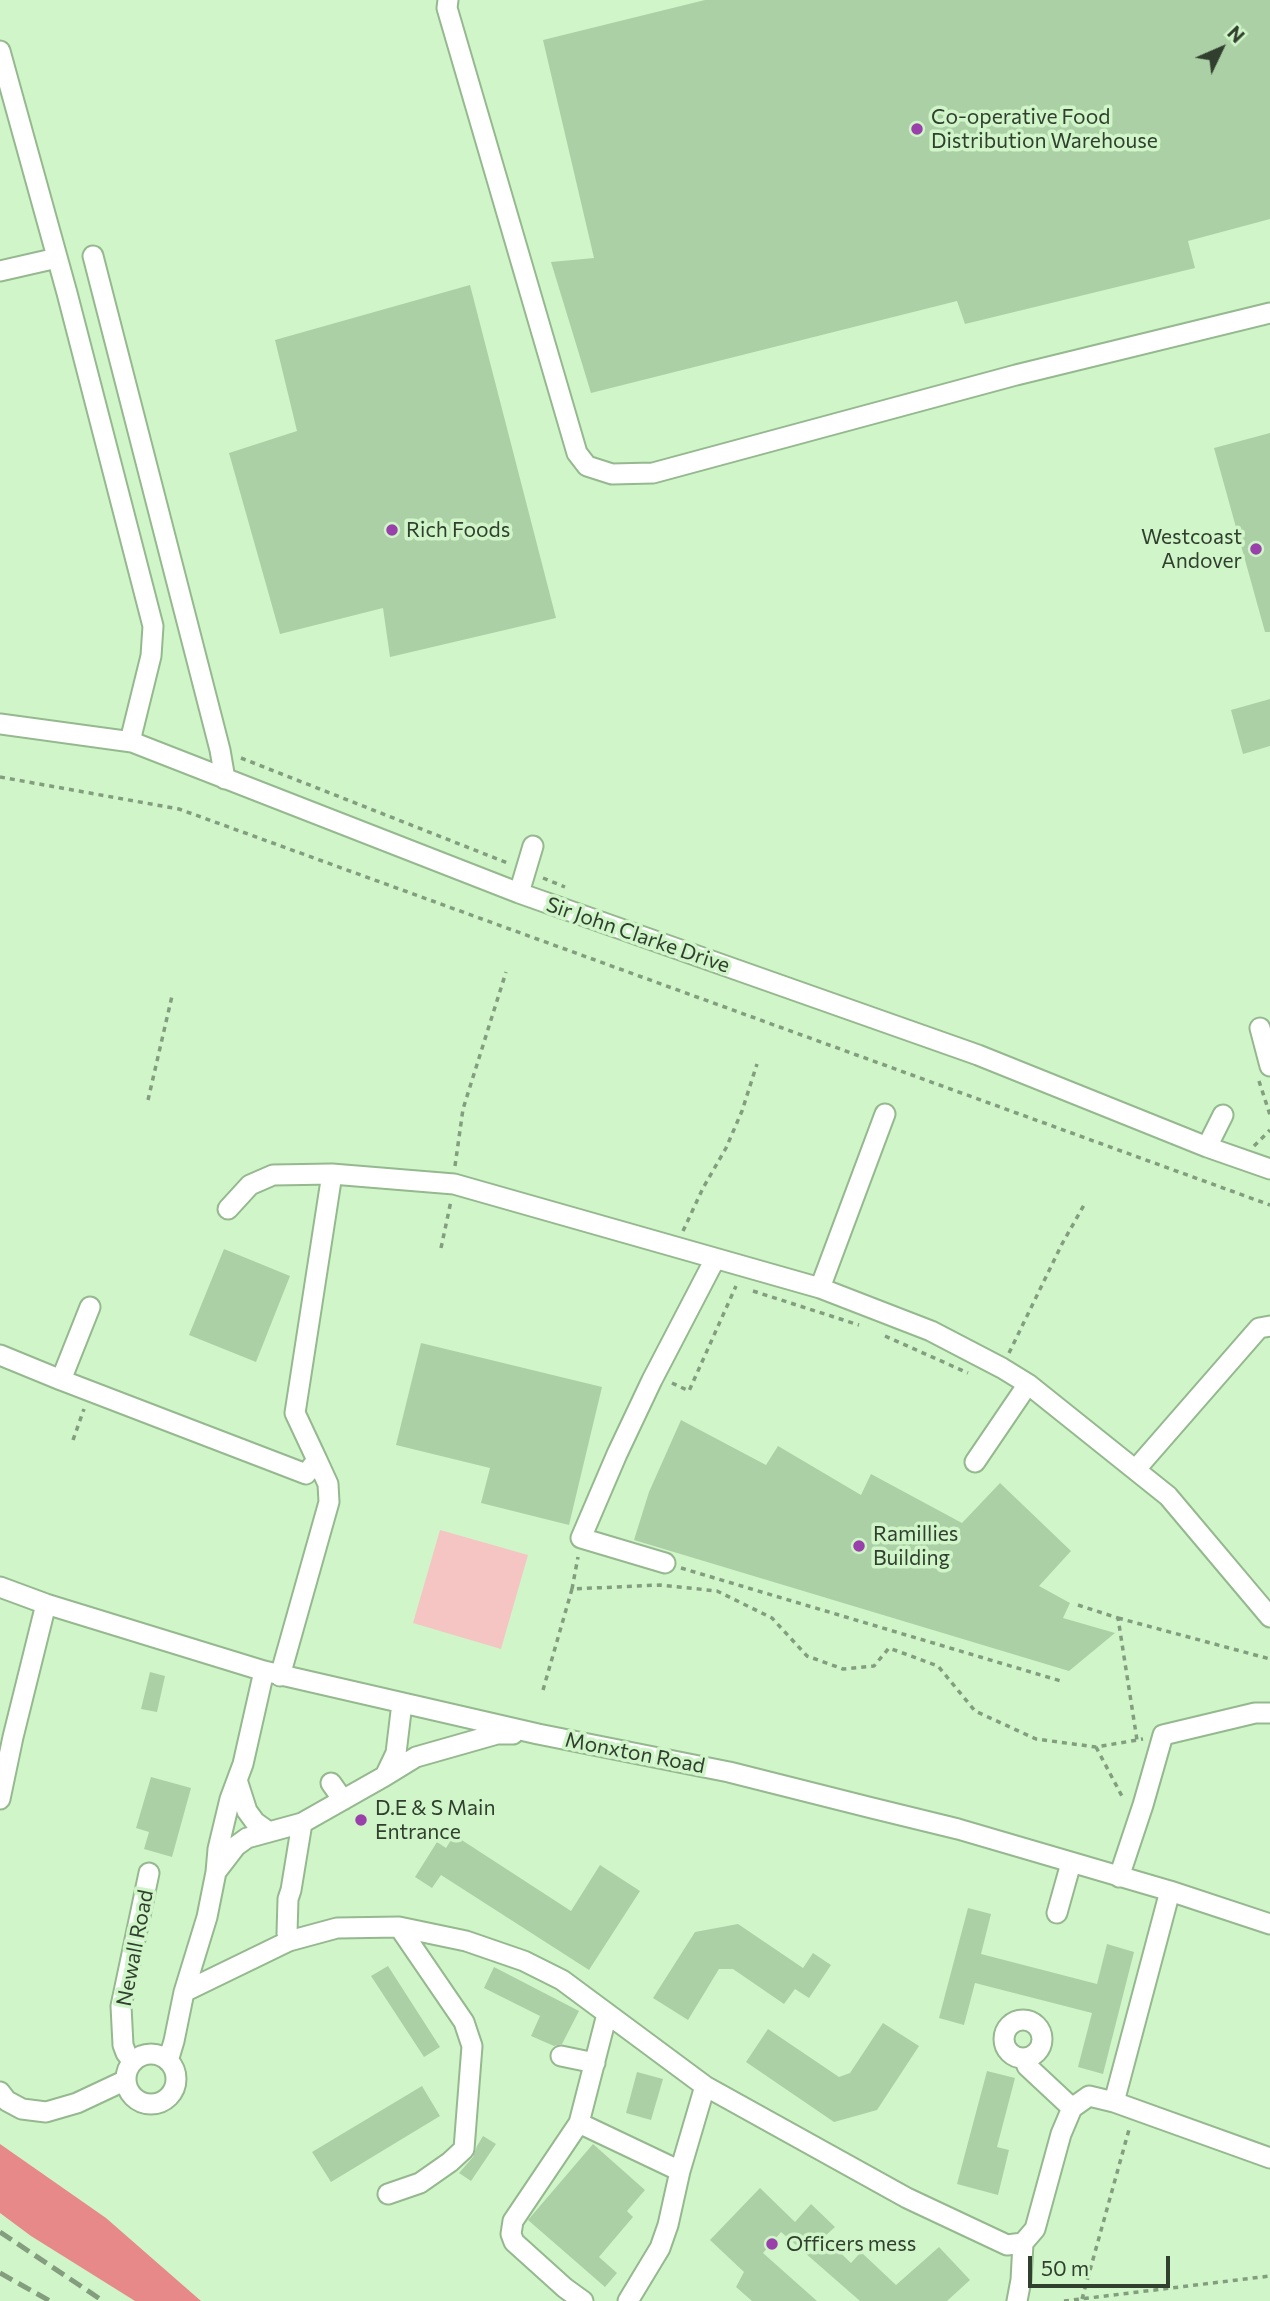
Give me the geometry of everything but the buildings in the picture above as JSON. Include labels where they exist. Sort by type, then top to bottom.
[{"type":"street","points":[[447,0],[447,8],[577,453],[587,466],[612,474],[653,473],[1016,374],[1270,313]]},
{"type":"street","points":[[0,51],[153,626],[151,656],[132,737]]},
{"type":"street","points":[[93,256],[220,750],[225,779]]},
{"type":"street","points":[[0,271],[57,258]]},
{"type":"street","name":"Sir John Clarke Drive","points":[[0,724],[132,737],[225,779],[519,893],[978,1055],[1207,1147],[1270,1169]]},
{"type":"street","points":[[519,893],[533,846]]},
{"type":"street","points":[[1260,1028],[1270,1066]]},
{"type":"street","points":[[820,1288],[885,1114]]},
{"type":"street","points":[[1207,1147],[1223,1115]]},
{"type":"street","points":[[167,2061],[207,1917],[218,1849],[230,1799],[238,1783],[330,1502],[328,1484],[295,1413],[332,1174]]},
{"type":"street","points":[[228,1209],[250,1185],[273,1175],[332,1174],[454,1184],[676,1248],[712,1266],[820,1288],[931,1331],[1028,1384],[1136,1469],[1168,1496],[1270,1617]]},
{"type":"street","points":[[665,1563],[581,1538],[646,1393],[712,1266]]},
{"type":"street","points":[[61,1380],[90,1307]]},
{"type":"street","points":[[1136,1469],[1259,1328],[1270,1326]]},
{"type":"street","points":[[0,1355],[306,1474],[317,1460]]},
{"type":"street","points":[[975,1462],[1028,1384]]},
{"type":"street","name":"Monxton Road","points":[[0,1587],[46,1604],[272,1674],[538,1734],[729,1772],[958,1829],[1170,1891],[1270,1924]]},
{"type":"street","points":[[0,1799],[46,1604]]},
{"type":"street","points":[[385,1776],[396,1753],[402,1703]]},
{"type":"street","points":[[1119,1877],[1163,1735],[1255,1713],[1270,1713]]},
{"type":"street","points":[[216,1872],[236,1846],[247,1839],[302,1822],[416,1757],[497,1734],[538,1734]]},
{"type":"street","points":[[238,1783],[247,1811],[255,1822],[269,1832]]},
{"type":"street","points":[[331,1783],[343,1800]]},
{"type":"street","points":[[289,1941],[288,1899],[302,1822]]},
{"type":"street","points":[[1057,1913],[1070,1863]]},
{"type":"street","name":"Newall Road","points":[[130,2071],[123,2045],[121,2006],[149,1873]]},
{"type":"street","points":[[1114,2102],[1170,1891]]},
{"type":"street","points":[[184,1992],[289,1941],[337,1928],[399,1927],[466,1941],[524,1961],[562,1980],[705,2086],[908,2198],[1007,2245],[1023,2243]]},
{"type":"street","points":[[388,2194],[420,2183],[464,2149],[472,2046],[464,2022],[399,1927]]},
{"type":"street","points":[[583,2301],[514,2242],[511,2234],[513,2221],[579,2123],[607,2014]]},
{"type":"street","points":[[0,2092],[7,2101],[22,2109],[46,2112],[77,2103],[130,2071],[139,2057],[154,2054],[167,2061],[175,2075],[173,2090],[163,2101],[148,2104],[141,2102],[130,2093],[130,2071]]},
{"type":"street","points":[[561,2056],[595,2063]]},
{"type":"street","points":[[1024,2058],[1027,2066],[1072,2108]]},
{"type":"street","points":[[628,2301],[660,2248],[705,2086]]},
{"type":"street","points":[[1017,2301],[1023,2243],[1035,2229],[1060,2134],[1072,2108],[1089,2096],[1135,2109],[1270,2158]]},
{"type":"street","points":[[579,2123],[680,2171]]},
{"type":"path","points":[[0,777],[179,809],[1270,1205]]},
{"type":"path","points":[[441,1248],[454,1184],[463,1109],[506,972]]},
{"type":"path","points":[[148,1100],[172,996]]},
{"type":"path","points":[[676,1248],[703,1188],[726,1148],[742,1111],[757,1063]]},
{"type":"path","points":[[1270,1079],[1259,1080],[1270,1115]]},
{"type":"path","points":[[1002,1368],[1062,1244],[1084,1205]]},
{"type":"path","points":[[667,1380],[688,1391],[736,1286],[712,1266]]},
{"type":"path","points":[[748,1289],[866,1328]]},
{"type":"path","points":[[877,1332],[972,1376]]},
{"type":"path","points":[[73,1440],[90,1391]]},
{"type":"path","points":[[543,1690],[572,1589],[581,1538]]},
{"type":"path","points":[[665,1563],[1061,1681]]},
{"type":"path","points":[[572,1589],[660,1585],[717,1591],[772,1618],[807,1656],[843,1669],[874,1666],[889,1647],[938,1665],[975,1711],[1036,1740],[1096,1747],[1163,1735]]},
{"type":"path","points":[[1078,1605],[1270,1659]]},
{"type":"path","points":[[1118,1618],[1137,1740]]},
{"type":"path","points":[[1096,1747],[1137,1824]]},
{"type":"path","points":[[1082,2299],[1135,2109]]},
{"type":"path","points":[[1064,2301],[1270,2276]]},
{"type":"shaded area","points":[[440,1530],[528,1555],[501,1649],[413,1623]]},
{"type":"shaded area","points":[[0,2144],[106,2218],[201,2301],[135,2301],[31,2236],[0,2213]]},
{"type":"railway","points":[[0,2232],[103,2301]]},
{"type":"railway","points":[[0,2273],[50,2301]]},
{"type":"place","name":"Co-operative Food Distribution Warehouse","points":[[917,129]]},
{"type":"place","name":"Rich Foods","points":[[392,530]]},
{"type":"place","name":"Westcoast Andover","points":[[1256,549]]},
{"type":"place","name":"Ramillies Building","points":[[859,1546]]},
{"type":"place","name":"D.E & S Main Entrance","points":[[361,1820]]},
{"type":"place","name":"Officers mess","points":[[772,2244]]}]
